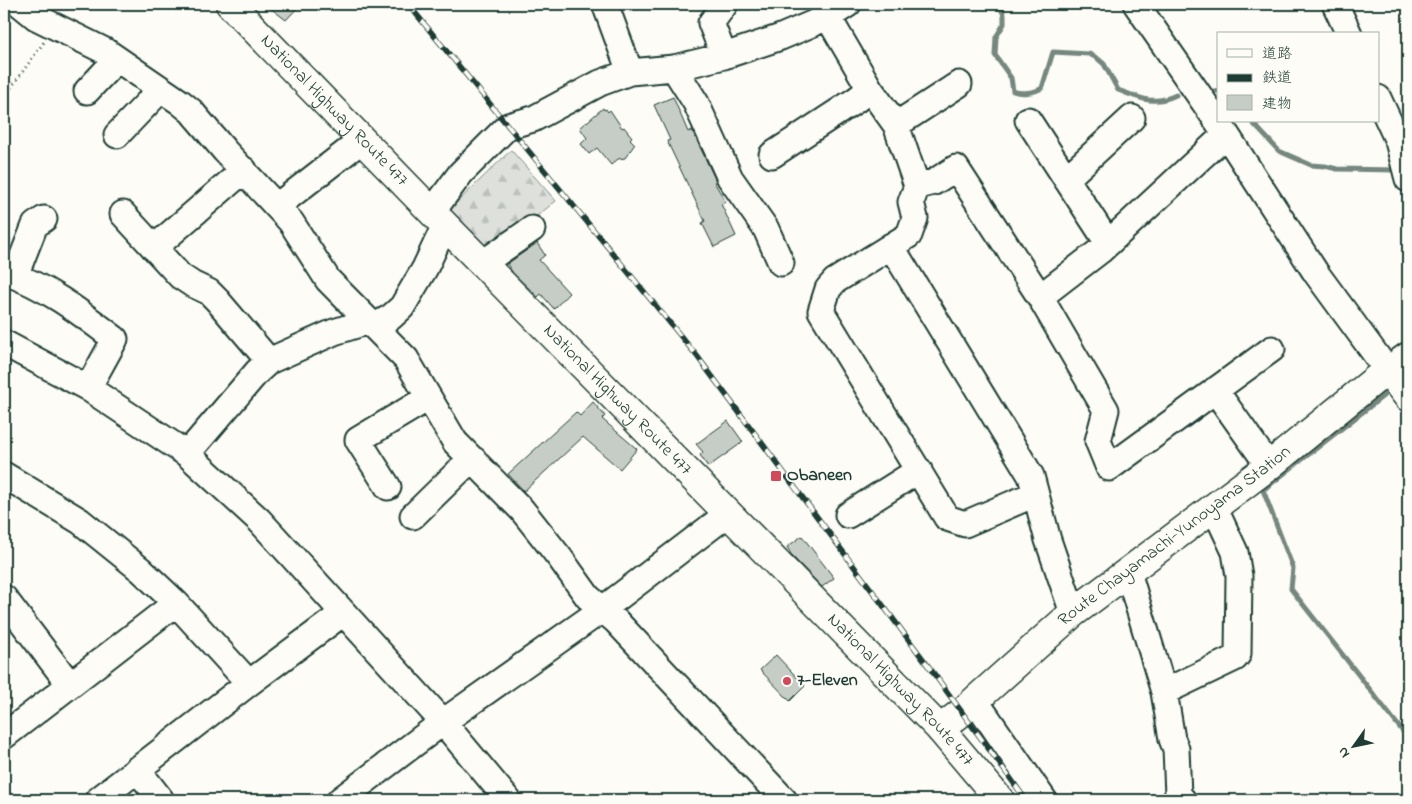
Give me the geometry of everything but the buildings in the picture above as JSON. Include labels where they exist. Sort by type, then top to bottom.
[{"type":"main road","name":"National Highway Route 477","points":[[230,4],[940,729],[1000,800]]},
{"type":"main road","name":"Route Chayamachi-Yunoyama Station","points":[[940,729],[976,700],[1073,613],[1269,466],[1400,378]]},
{"type":"street","points":[[20,4],[29,13],[106,52],[191,111],[291,222],[328,280],[406,359],[456,442],[522,510],[588,597],[616,621],[784,800]]},
{"type":"street","points":[[605,4],[630,72]]},
{"type":"street","points":[[724,56],[712,23],[725,4]]},
{"type":"street","points":[[187,454],[257,372],[269,361],[334,332],[391,317],[402,307],[425,268],[438,218],[461,173],[508,126],[533,120],[600,83],[630,72],[674,68],[724,56],[781,37],[828,17],[848,4]]},
{"type":"street","points":[[1136,4],[1217,121]]},
{"type":"street","points":[[1335,4],[1348,32]]},
{"type":"street","points":[[828,17],[870,89],[896,125],[917,186],[911,202],[915,218],[908,235],[835,281],[828,289],[821,311],[947,518],[965,524],[1035,494]]},
{"type":"street","points":[[87,91],[117,59]]},
{"type":"street","points":[[674,68],[696,103],[730,178],[766,229],[781,263]]},
{"type":"street","points":[[896,125],[959,84]]},
{"type":"street","points":[[117,135],[161,89]]},
{"type":"street","points":[[772,154],[870,89]]},
{"type":"street","points":[[1380,102],[1398,141],[1406,168]]},
{"type":"street","points":[[1066,179],[1132,118]]},
{"type":"street","points":[[1028,120],[1108,243]]},
{"type":"street","points":[[1218,122],[1316,273],[1400,378]]},
{"type":"street","points":[[1040,297],[1108,243],[1226,134]]},
{"type":"street","points":[[276,206],[362,140]]},
{"type":"street","points":[[917,186],[934,182],[956,168],[1040,297],[1106,410],[1098,441],[1109,468],[1272,349]]},
{"type":"street","points":[[154,248],[244,170]]},
{"type":"street","points":[[123,214],[180,276],[209,292],[217,300],[269,361]]},
{"type":"street","points":[[44,219],[35,226],[9,274],[68,304],[115,339],[88,388]]},
{"type":"street","points":[[483,263],[532,229]]},
{"type":"street","points":[[891,246],[1031,476],[1048,540],[1073,613]]},
{"type":"street","points":[[4,343],[88,388],[187,454],[259,520],[443,722],[508,800]]},
{"type":"street","points":[[1215,390],[1269,466]]},
{"type":"street","points":[[388,487],[358,440],[428,398]]},
{"type":"street","points":[[413,516],[462,468],[474,460]]},
{"type":"street","points":[[848,515],[919,470]]},
{"type":"street","points":[[4,475],[80,521],[141,570],[176,603],[249,683]]},
{"type":"street","points":[[1164,692],[1235,658],[1238,654],[1239,576],[1235,552],[1214,508]]},
{"type":"street","points":[[340,800],[443,722],[602,609],[729,513]]},
{"type":"street","points":[[1128,572],[1164,692],[1172,739],[1176,749],[1178,795],[1183,800]]},
{"type":"street","points":[[4,598],[70,685]]},
{"type":"street","points":[[4,736],[176,603]]},
{"type":"street","points":[[98,800],[343,613]]},
{"type":"street","points":[[976,700],[1044,800]]},
{"type":"street","points":[[137,769],[161,800]]},
{"type":"path","points":[[4,96],[46,40],[52,25]]},
{"type":"green space","points":[[511,150],[556,201],[487,255],[446,213]]},
{"type":"waterway","points":[[999,4],[1004,15],[1004,24],[996,37],[995,55],[1011,78],[1013,91],[1028,92],[1042,88],[1053,52],[1089,54],[1097,58],[1104,64],[1118,90],[1133,96],[1147,100],[1160,100],[1176,95]]},
{"type":"waterway","points":[[1252,122],[1279,151],[1311,165],[1337,169],[1398,170]]},
{"type":"waterway","points":[[1392,389],[1263,490],[1293,568],[1291,589],[1408,738]]},
{"type":"railway","points":[[408,4],[697,356],[1026,800]]},
{"type":"place","name":"Obaneen","points":[[776,476]]},
{"type":"place","name":"7-Eleven","points":[[787,681]]}]
